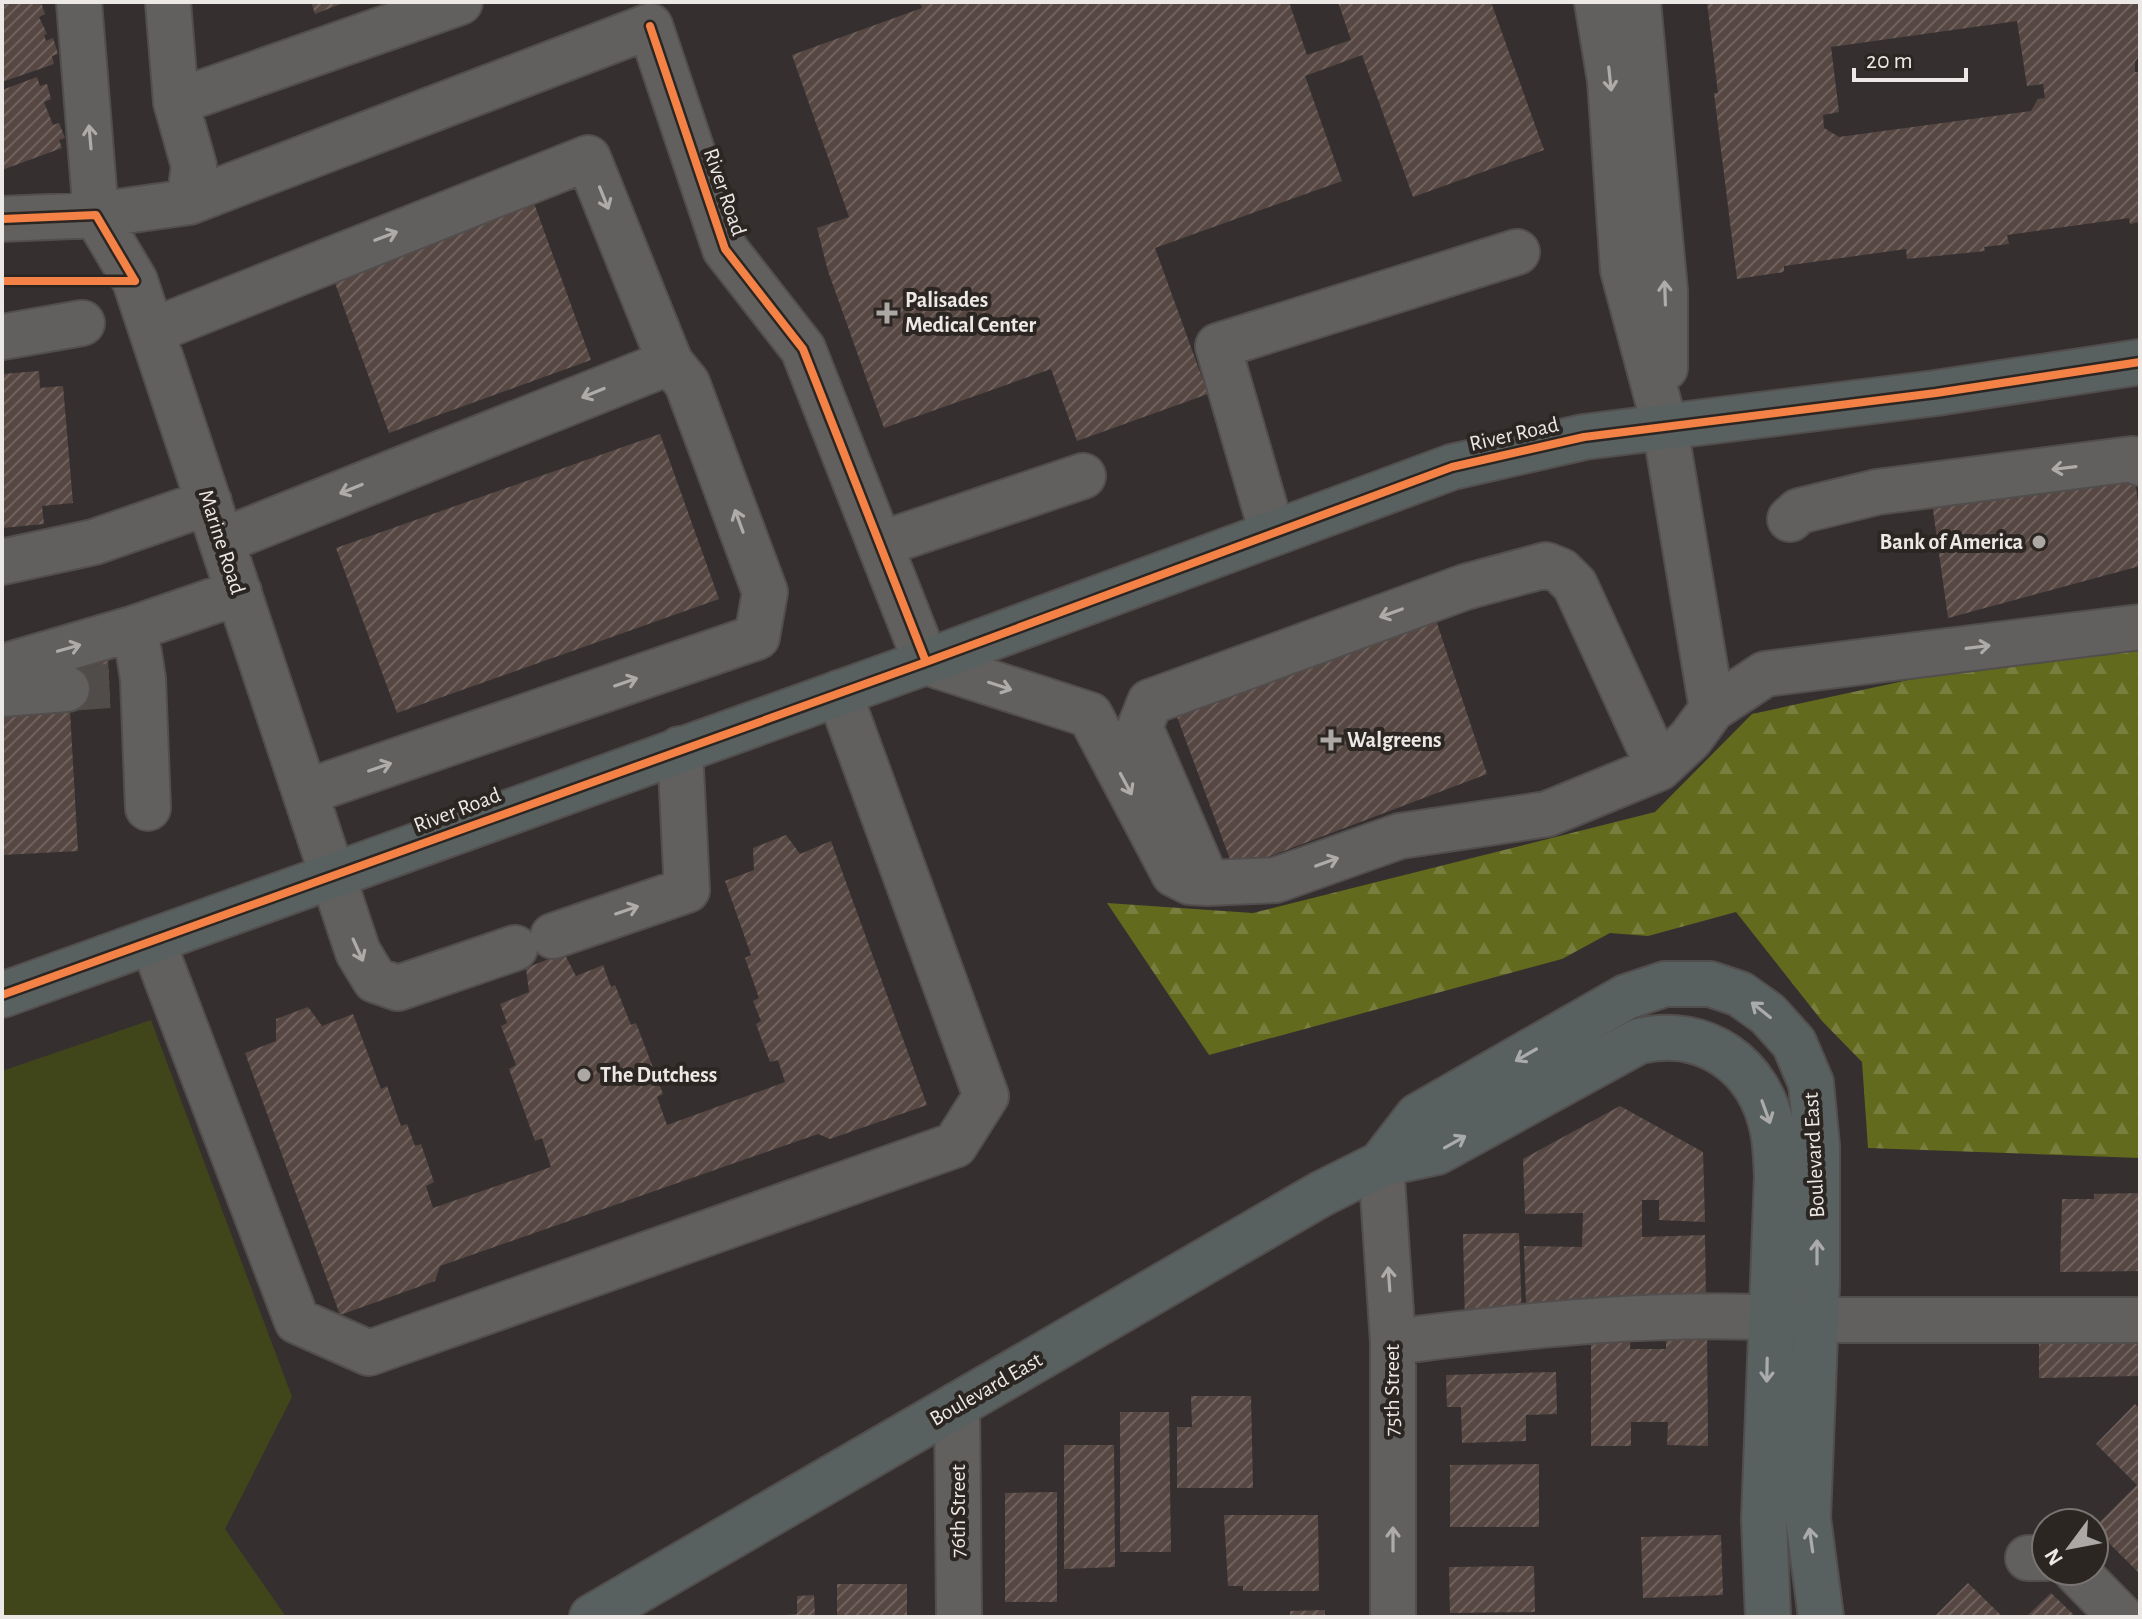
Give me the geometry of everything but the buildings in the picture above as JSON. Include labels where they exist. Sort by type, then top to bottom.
[{"type":"main road","name":"River Road","points":[[2,995],[926,662],[1452,467],[1584,437],[1936,393],[2140,362]]},
{"type":"main road","name":"Boulevard East","points":[[1381,1164],[1418,1116],[1626,997],[1665,984],[1710,984],[1740,994],[1768,1014],[1794,1043],[1811,1083],[1817,1146],[1817,1284],[1808,1518],[1821,1617]]},
{"type":"main road","name":"Boulevard East","points":[[592,1617],[1321,1194],[1381,1164],[1437,1152],[1639,1041],[1667,1034],[1698,1040],[1724,1053],[1745,1073],[1761,1099],[1773,1131],[1777,1176],[1769,1317],[1764,1519],[1768,1617]]},
{"type":"street","name":"Marine Road","points":[[79,2],[96,215],[135,281],[358,952],[375,980],[398,988],[687,890],[680,749]]},
{"type":"street","points":[[2,219],[96,215],[189,202],[194,166],[176,102],[168,2]]},
{"type":"street","points":[[176,102],[460,2]]},
{"type":"street","points":[[1597,2],[1610,80],[1623,270],[1665,427],[1712,709]]},
{"type":"street","points":[[1638,2],[1665,291],[1665,427]]},
{"type":"street","name":"River Road","points":[[189,202],[650,26],[725,249],[803,349],[926,662]]},
{"type":"street","points":[[152,331],[313,264],[588,158],[670,362],[687,383],[765,592],[757,637],[306,792]]},
{"type":"street","points":[[1272,532],[1218,346],[1517,252]]},
{"type":"street","points":[[2,337],[82,323]]},
{"type":"street","points":[[2,562],[94,542],[215,522],[670,362]]},
{"type":"street","points":[[1790,519],[1799,511],[1877,492],[2132,459],[2140,463]]},
{"type":"street","points":[[881,544],[1083,476]]},
{"type":"street","points":[[1207,883],[1140,727],[1150,702],[1465,587],[1546,565],[1561,571],[1575,585],[1659,768]]},
{"type":"street","points":[[2,667],[135,628],[239,592]]},
{"type":"street","points":[[926,662],[1090,715],[1174,874],[1190,882],[1207,883],[1276,880],[1400,836],[1547,814],[1659,768],[1690,739],[1712,709],[1765,674],[2140,627]]},
{"type":"street","points":[[135,628],[106,685],[148,808]]},
{"type":"street","points":[[2,694],[106,685]]},
{"type":"street","points":[[153,943],[297,1321],[369,1353],[955,1145],[986,1096],[839,693]]},
{"type":"street","name":"75th Street","points":[[1381,1164],[1393,1342],[1393,1617]]},
{"type":"street","points":[[1393,1342],[1582,1320],[1769,1317],[1814,1320],[2140,1320]]},
{"type":"street","name":"76th Street","points":[[957,1405],[959,1617]]},
{"type":"street","points":[[2092,1587],[2121,1617]]},
{"type":"green space","points":[[2140,645],[2140,1158],[1868,1148],[1862,1062],[1822,1021],[1736,912],[1648,936],[1610,933],[1562,959],[1209,1055],[1107,903],[1253,913],[1655,812],[1752,714],[2060,647]]},
{"type":"green space","points":[[151,1020],[292,1397],[225,1529],[286,1617],[2,1617],[2,1071]]},
{"type":"tunnel","points":[[67,689],[109,686]]},
{"type":"cycle path","points":[[650,26],[725,249],[803,349],[926,662]]},
{"type":"cycle path","points":[[2,219],[96,215],[135,281]]},
{"type":"cycle path","points":[[2,281],[135,281]]},
{"type":"cycle path","points":[[2,995],[926,662],[1452,467],[1584,437],[1936,393],[2140,362]]},
{"type":"place","name":"Palisades Medical Center","points":[[887,313]]},
{"type":"place","name":"Bank of America","points":[[2039,542]]},
{"type":"place","name":"Walgreens","points":[[1331,740]]},
{"type":"place","name":"The Dutchess","points":[[584,1075]]}]
